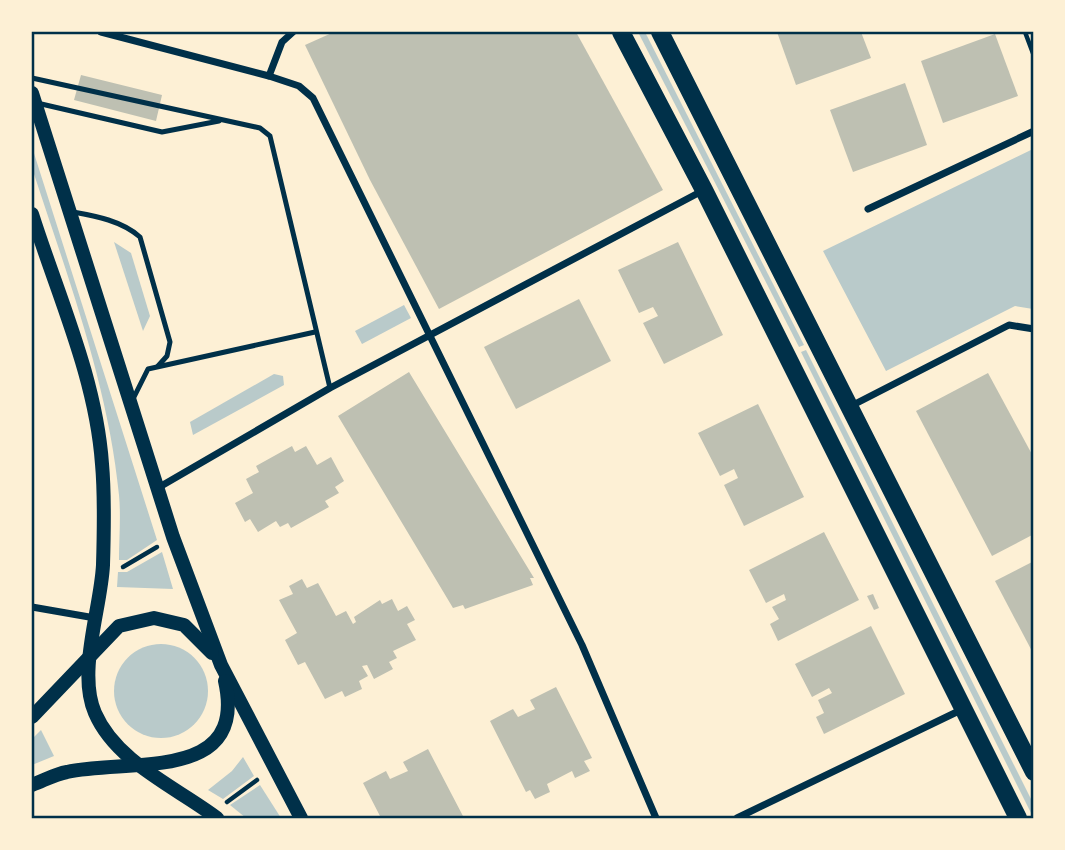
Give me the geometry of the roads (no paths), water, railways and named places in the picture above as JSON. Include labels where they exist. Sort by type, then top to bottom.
[{"type":"main road","points":[[621,32],[704,190],[1018,818]]},
{"type":"main road","points":[[660,32],[1034,772]]},
{"type":"main road","points":[[33,98],[131,402],[156,489],[221,665],[301,818]]},
{"type":"main road","points":[[32,214],[80,357],[95,413],[102,463],[103,567],[91,658],[93,710],[112,744],[217,818]]},
{"type":"main road","points":[[32,717],[119,626],[154,618],[184,625],[200,638],[221,665],[229,714],[220,733],[200,755],[177,762],[66,772],[32,785]]},
{"type":"street","points":[[101,32],[269,76],[299,86],[313,98],[432,335],[582,645],[656,818]]},
{"type":"street","points":[[269,76],[282,41],[293,32]]},
{"type":"street","points":[[868,209],[1034,131]]},
{"type":"street","points":[[156,489],[330,388],[704,190]]},
{"type":"street","points":[[851,407],[1009,325],[1034,329]]},
{"type":"street","points":[[32,607],[95,618]]},
{"type":"street","points":[[737,818],[963,709]]},
{"type":"lane","points":[[32,78],[260,128],[270,136],[330,388]]},
{"type":"lane","points":[[33,98],[162,132],[222,120]]},
{"type":"lane","points":[[70,212],[99,217],[132,229],[140,237],[170,342],[167,356],[158,366]]},
{"type":"lane","points":[[131,402],[148,369],[315,332]]}]
